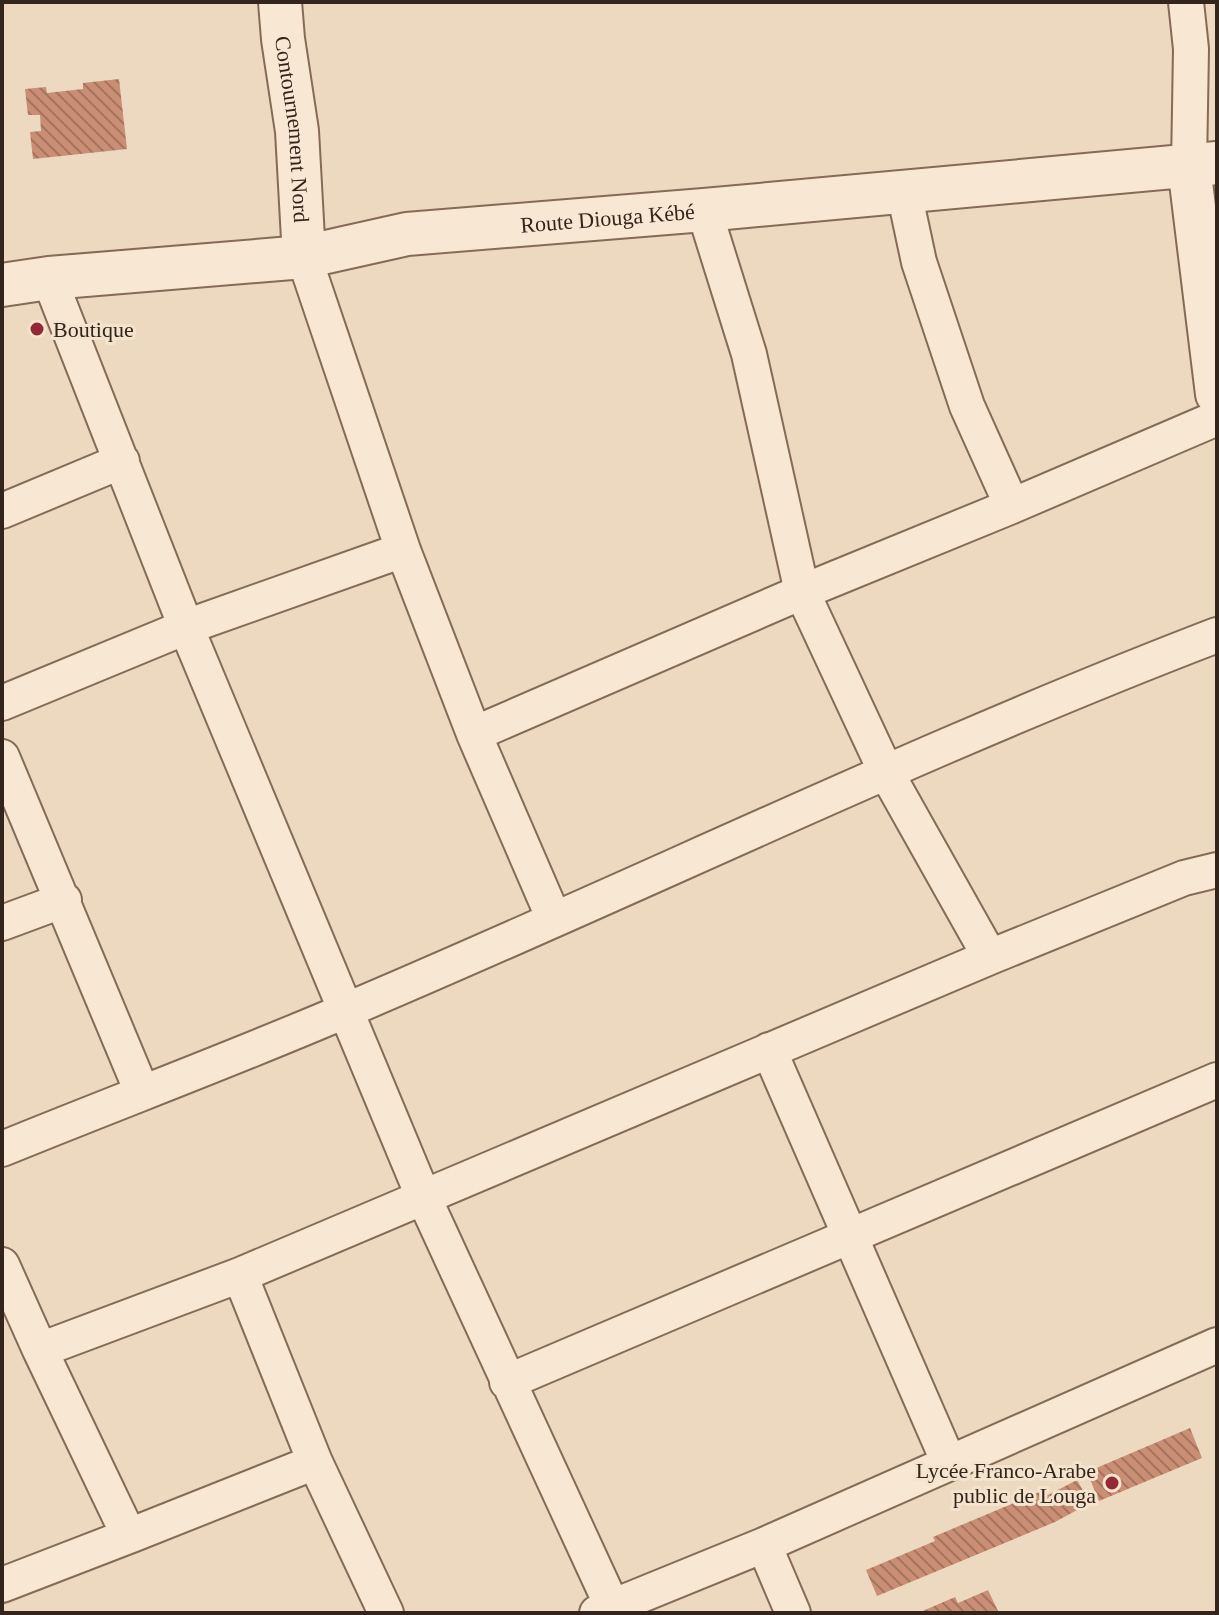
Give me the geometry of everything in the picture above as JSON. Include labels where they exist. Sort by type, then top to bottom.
[{"type":"street","name":"Contournement Nord","points":[[280,2],[297,131],[304,257]]},
{"type":"street","points":[[1186,2],[1203,165],[1217,394]]},
{"type":"street","name":"Route Diouga Kébé","points":[[2,285],[49,278],[304,257],[407,234],[1203,165]]},
{"type":"street","points":[[904,192],[919,262],[967,406],[1012,506]]},
{"type":"street","points":[[704,210],[749,354],[802,592],[886,772],[990,957]]},
{"type":"street","points":[[304,257],[403,550],[474,734],[554,919]]},
{"type":"street","points":[[49,278],[186,627],[423,1196],[605,1610],[764,1545],[1217,1345]]},
{"type":"street","points":[[474,734],[1217,418]]},
{"type":"street","points":[[2,511],[122,461]]},
{"type":"street","points":[[2,703],[186,627],[403,550]]},
{"type":"street","points":[[2,1149],[346,1011],[1101,679],[1217,635]]},
{"type":"street","points":[[2,757],[142,1092]]},
{"type":"street","points":[[2,1332],[40,1350],[240,1275],[990,957],[1184,878],[1217,870]]},
{"type":"street","points":[[2,923],[64,900]]},
{"type":"street","points":[[769,1050],[949,1463]]},
{"type":"street","points":[[507,1382],[1217,1080]]},
{"type":"street","points":[[2,1265],[129,1536]]},
{"type":"street","points":[[240,1275],[315,1462],[386,1613]]},
{"type":"street","points":[[2,1585],[315,1462]]},
{"type":"street","points":[[764,1545],[793,1613]]},
{"type":"building","points":[[119,79],[127,149],[33,159],[30,132],[41,131],[40,115],[28,115],[25,89],[46,87],[47,93],[83,89],[83,83]]},
{"type":"building","points":[[1190,1428],[1202,1458],[1099,1501],[1087,1472]]},
{"type":"building","points":[[1077,1480],[1090,1503],[1055,1522],[877,1596],[866,1570],[935,1541],[933,1537],[1042,1491],[1048,1495]]},
{"type":"building","points":[[988,1590],[999,1613],[918,1613],[955,1597],[958,1603]]},
{"type":"place","name":"Boutique","points":[[37,329]]},
{"type":"place","name":"Lycée Franco-Arabe public de Louga","points":[[1112,1483]]}]
